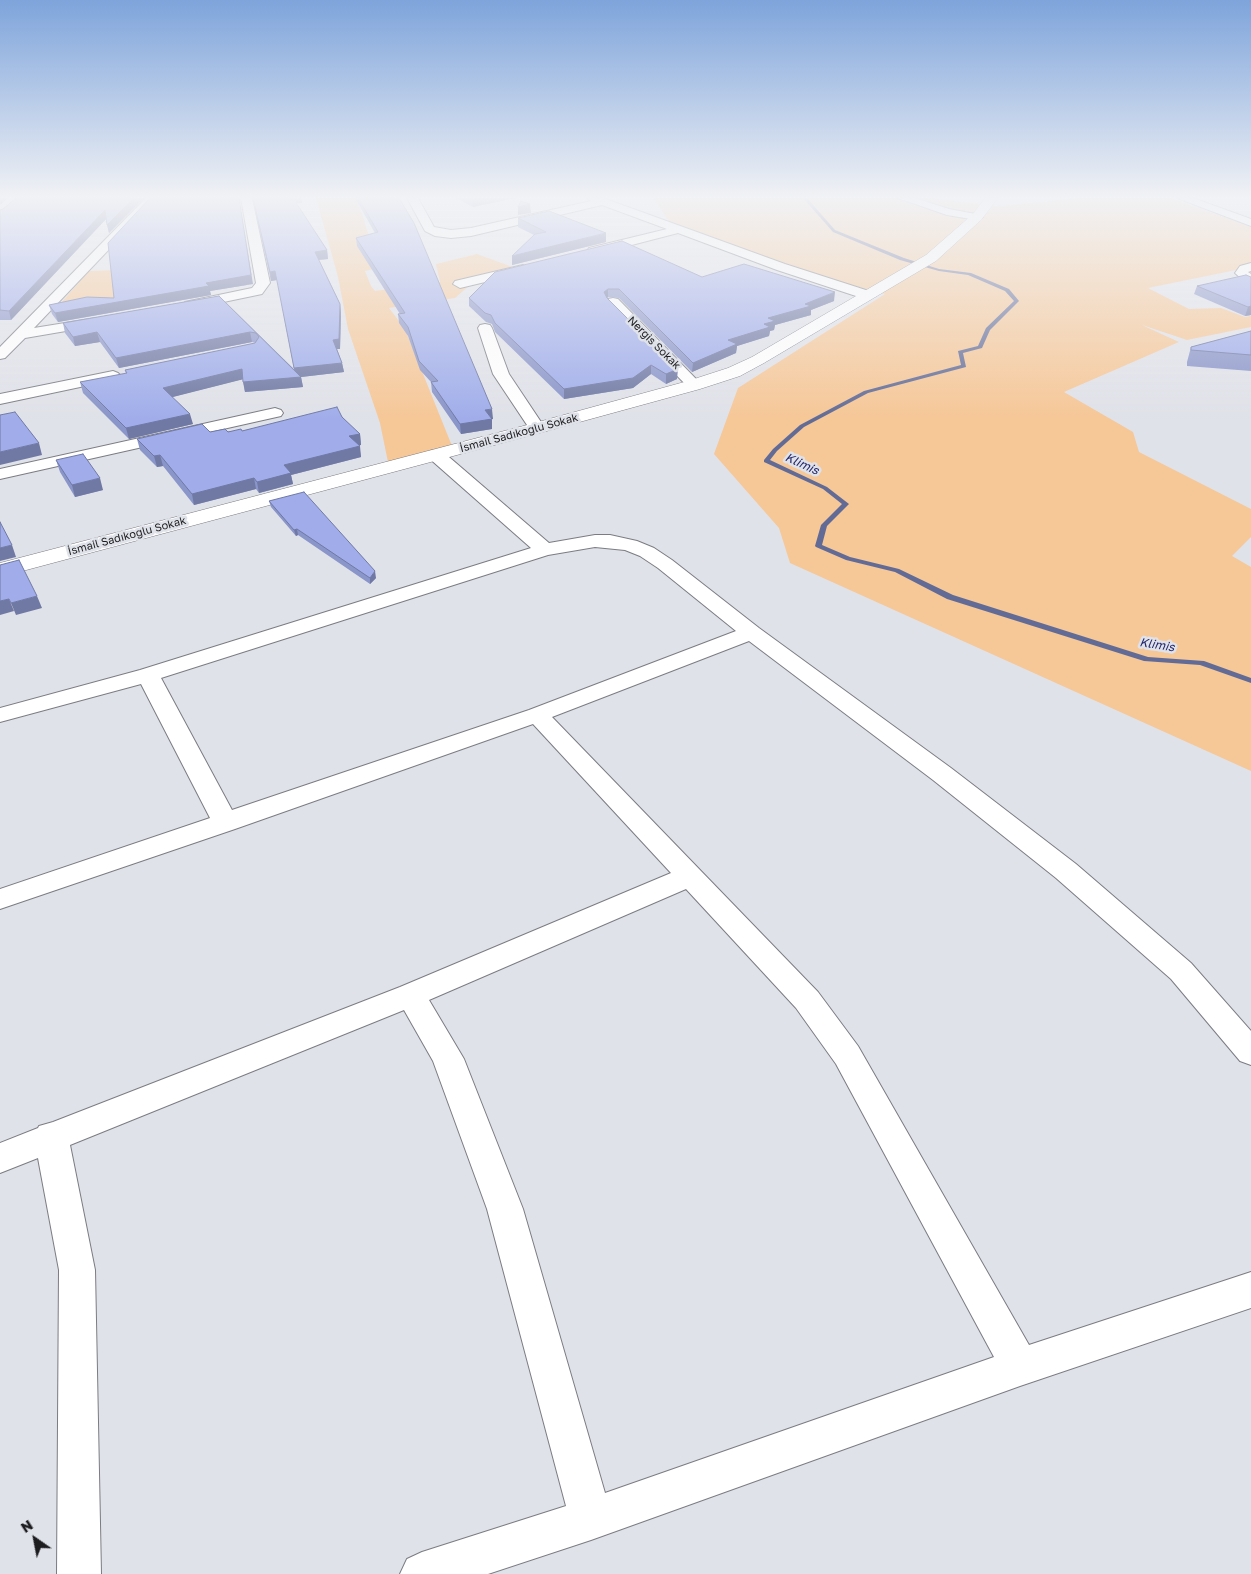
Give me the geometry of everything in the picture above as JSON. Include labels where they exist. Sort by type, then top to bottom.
[{"type":"street","points":[[0,355],[82,271]]},
{"type":"street","points":[[173,308],[257,291],[263,283],[261,271]]},
{"type":"street","points":[[460,284],[510,271]]},
{"type":"street","points":[[799,271],[867,295]]},
{"type":"street","name":"İsmail Sadıkoğlu Sokak","points":[[0,570],[537,428],[694,385],[734,372],[758,360],[909,271]]},
{"type":"street","points":[[1242,271],[1240,274],[1251,280]]},
{"type":"street","name":"Nergis Sokak","points":[[613,302],[694,385]]},
{"type":"street","points":[[22,334],[106,320]]},
{"type":"street","points":[[485,328],[501,374],[537,428]]},
{"type":"street","points":[[0,399],[126,374]]},
{"type":"street","points":[[0,474],[274,413]]},
{"type":"street","points":[[436,455],[545,550]]},
{"type":"street","points":[[0,715],[148,674],[545,550],[595,541],[630,545],[647,552],[665,564],[751,633],[942,774],[1066,871],[1181,971],[1251,1052]]},
{"type":"street","points":[[0,899],[537,715],[751,633]]},
{"type":"street","points":[[148,674],[226,823]]},
{"type":"street","points":[[537,715],[807,1000],[847,1055],[1020,1367]]},
{"type":"street","points":[[0,1158],[50,1136],[411,995],[690,876]]},
{"type":"street","points":[[411,995],[448,1059],[505,1209],[591,1519]]},
{"type":"street","points":[[50,1136],[77,1270],[79,1574]]},
{"type":"street","points":[[422,1574],[591,1519],[1020,1367],[1251,1290]]},
{"type":"shaded area","points":[[89,271],[147,271],[125,299],[60,304]]},
{"type":"shaded area","points":[[336,271],[365,271],[375,291],[440,282],[438,271],[498,271],[479,277],[455,298],[389,308],[405,329],[452,446],[388,462],[380,423],[348,329]]},
{"type":"shaded area","points":[[809,271],[1229,271],[1148,288],[1189,309],[1221,308],[1245,317],[1251,316],[1251,327],[1187,340],[1142,325],[1179,342],[1064,392],[1133,432],[1139,452],[1251,509],[1251,537],[1232,556],[1251,567],[1251,771],[790,563],[779,528],[714,454],[738,388],[885,294]]},
{"type":"building","points":[[0,271],[47,271],[9,311],[0,310]]},
{"type":"building","points":[[111,271],[250,271],[251,275],[206,283],[209,286],[55,313],[49,305],[87,297],[114,298]]},
{"type":"building","points":[[275,271],[324,271],[340,304],[339,339],[333,340],[342,363],[294,368]]},
{"type":"building","points":[[378,271],[434,271],[492,409],[485,410],[492,419],[460,424],[431,382],[438,381],[419,361],[408,327],[398,314],[405,313]]},
{"type":"building","points":[[690,271],[702,277],[720,271],[768,271],[835,292],[805,304],[811,306],[768,318],[775,321],[764,324],[770,327],[728,340],[737,344],[693,363],[619,289],[608,289],[604,292],[607,298],[678,369],[666,374],[651,365],[633,378],[564,389],[495,323],[491,315],[485,313],[469,298],[495,272]]},
{"type":"building","points":[[1246,275],[1251,277],[1251,306],[1248,307],[1197,286]]},
{"type":"building","points":[[219,296],[301,377],[243,382],[242,369],[163,388],[190,414],[126,428],[80,382],[127,373],[125,370],[255,343],[259,337],[256,333],[250,332],[116,358],[97,332],[73,337],[63,323]]},
{"type":"building","points":[[1251,331],[1251,355],[1191,350],[1191,347]]},
{"type":"building","points":[[337,407],[342,417],[360,434],[349,436],[360,446],[284,465],[291,473],[257,482],[254,478],[192,494],[160,455],[154,456],[137,439],[202,424],[210,432],[225,429],[228,432],[241,429],[242,431]]},
{"type":"building","points":[[15,412],[39,443],[0,452],[0,415]]},
{"type":"building","points":[[83,454],[100,478],[72,485],[56,460]]},
{"type":"building","points":[[304,492],[375,571],[370,578],[297,529],[294,530],[269,501]]},
{"type":"building","points":[[0,522],[12,545],[0,548]]},
{"type":"building","points":[[19,560],[37,596],[11,603],[9,599],[0,601],[0,565]]},
{"type":"waterway","name":"Klimis","points":[[950,271],[969,274],[1007,290],[1017,301],[988,329],[980,347],[960,352],[964,366],[866,392],[802,426],[775,450],[766,461],[825,488],[846,504],[824,525],[818,546],[848,559],[897,570],[950,597],[1147,659],[1201,663],[1251,681]]}]
